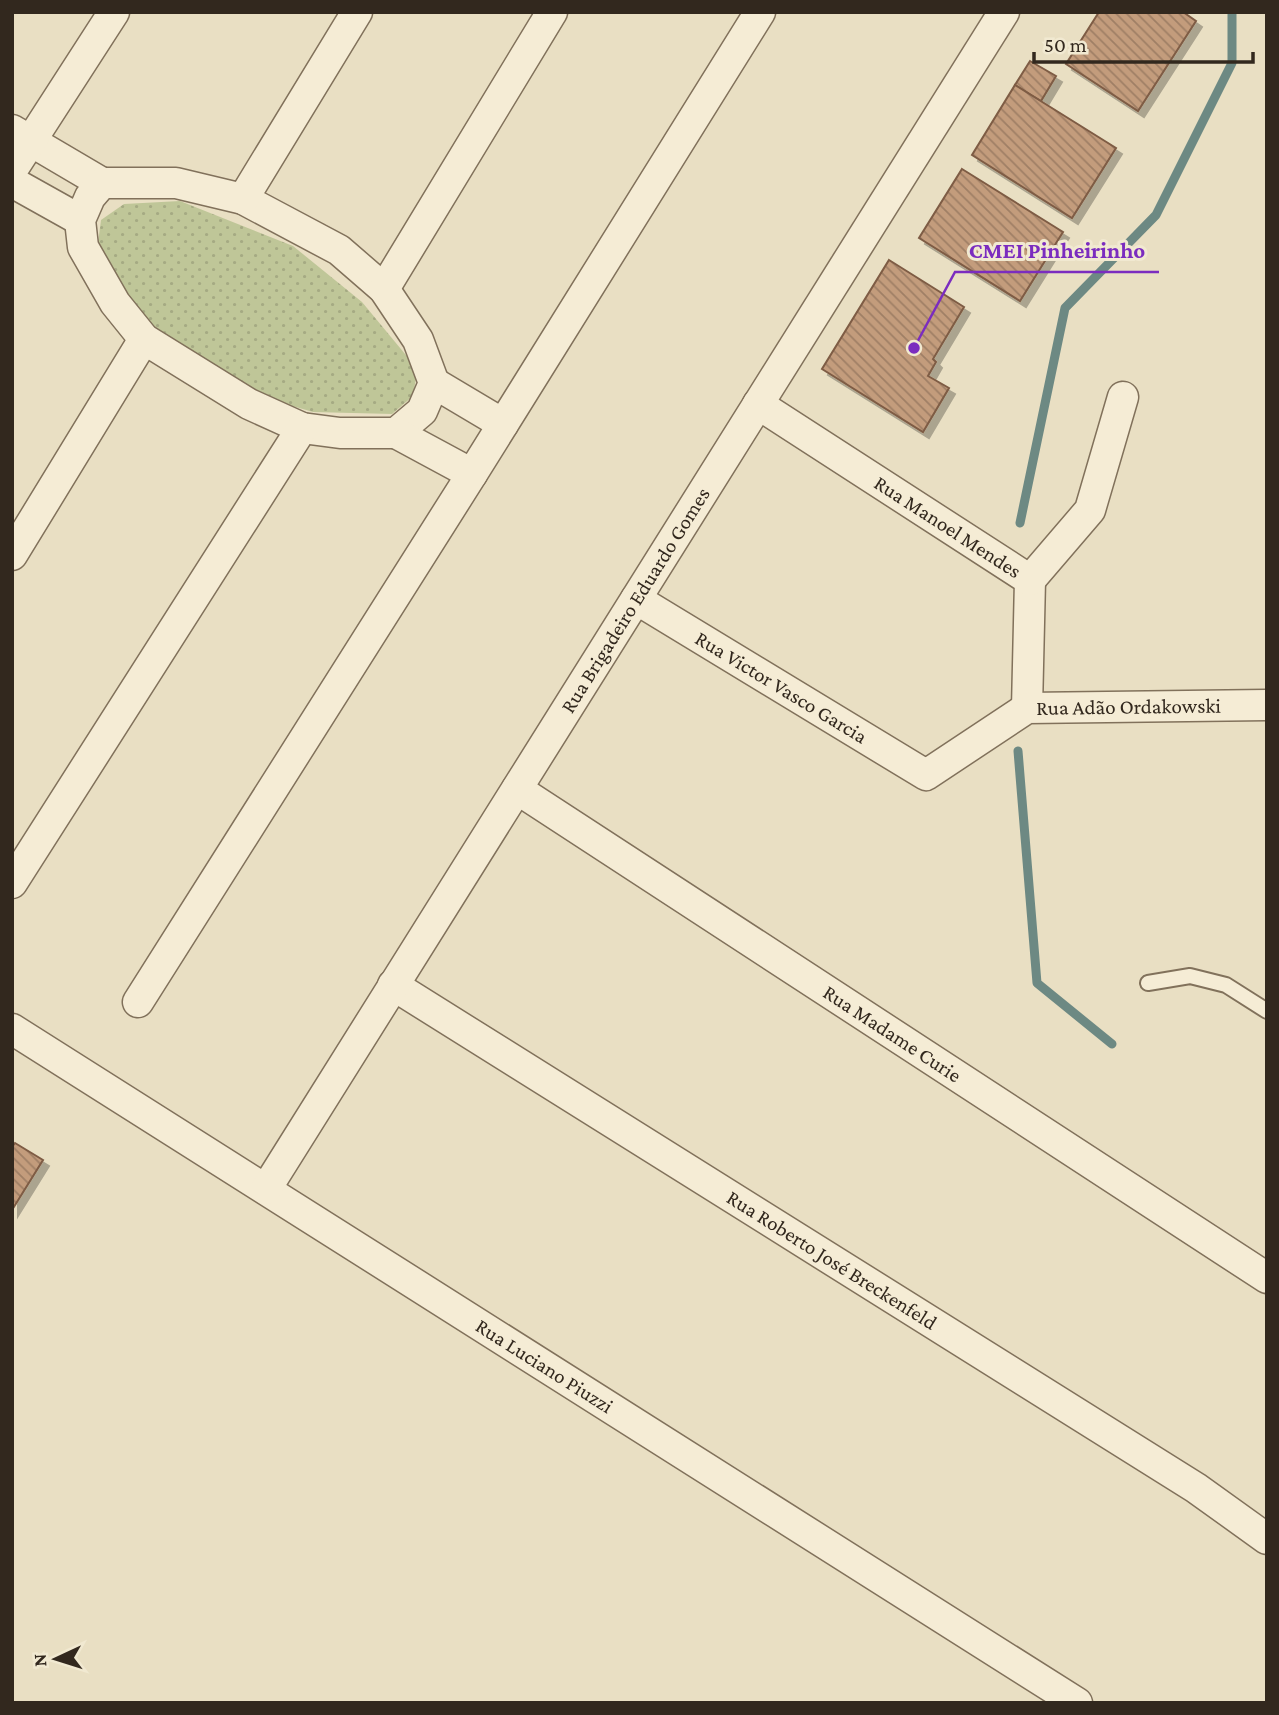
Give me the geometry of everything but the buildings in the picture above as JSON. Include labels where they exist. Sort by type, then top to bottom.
[{"type":"street","points":[[12,170],[21,136],[114,12]]},
{"type":"street","points":[[243,199],[357,12]]},
{"type":"street","points":[[384,289],[552,12]]},
{"type":"street","points":[[138,1002],[760,12]]},
{"type":"street","name":"Rua Brigadeiro Eduardo Gomes","points":[[266,1189],[1004,12]]},
{"type":"street","points":[[21,136],[102,183],[176,183],[243,199],[339,250],[384,289],[418,340],[434,383],[503,424]]},
{"type":"street","points":[[12,182],[80,220]]},
{"type":"street","points":[[102,183],[90,197],[80,220],[83,247],[116,303],[144,339],[249,404],[302,428],[340,433],[396,433],[472,474]]},
{"type":"street","points":[[12,555],[144,339]]},
{"type":"street","points":[[396,433],[422,411],[434,383]]},
{"type":"street","points":[[1030,580],[1090,510],[1123,397]]},
{"type":"street","name":"Rua Manoel Mendes","points":[[758,404],[1030,580],[1027,708]]},
{"type":"street","points":[[12,883],[302,428]]},
{"type":"street","name":"Rua Victor Vasco Garcia","points":[[636,599],[926,775]]},
{"type":"street","name":"Rua Adão Ordakowski","points":[[926,775],[1027,708],[1267,705]]},
{"type":"street","name":"Rua Madame Curie","points":[[517,789],[1267,1278]]},
{"type":"street","name":"Rua Roberto José Breckenfeld","points":[[393,985],[1196,1488],[1267,1539]]},
{"type":"street","name":"Rua Luciano Piuzzi","points":[[12,1030],[1077,1703]]},
{"type":"lane","points":[[1148,983],[1189,976],[1226,985],[1267,1011]]},
{"type":"green space","points":[[180,201],[293,246],[362,302],[410,360],[416,378],[413,396],[392,414],[313,412],[238,390],[149,331],[97,251],[101,220],[124,204]]},
{"type":"waterway","points":[[1020,523],[1065,308],[1156,215],[1232,63],[1232,12]]},
{"type":"waterway","points":[[1018,751],[1037,983],[1112,1044]]},
{"type":"place","name":"CMEI Pinheirinho","points":[[914,348]]}]
